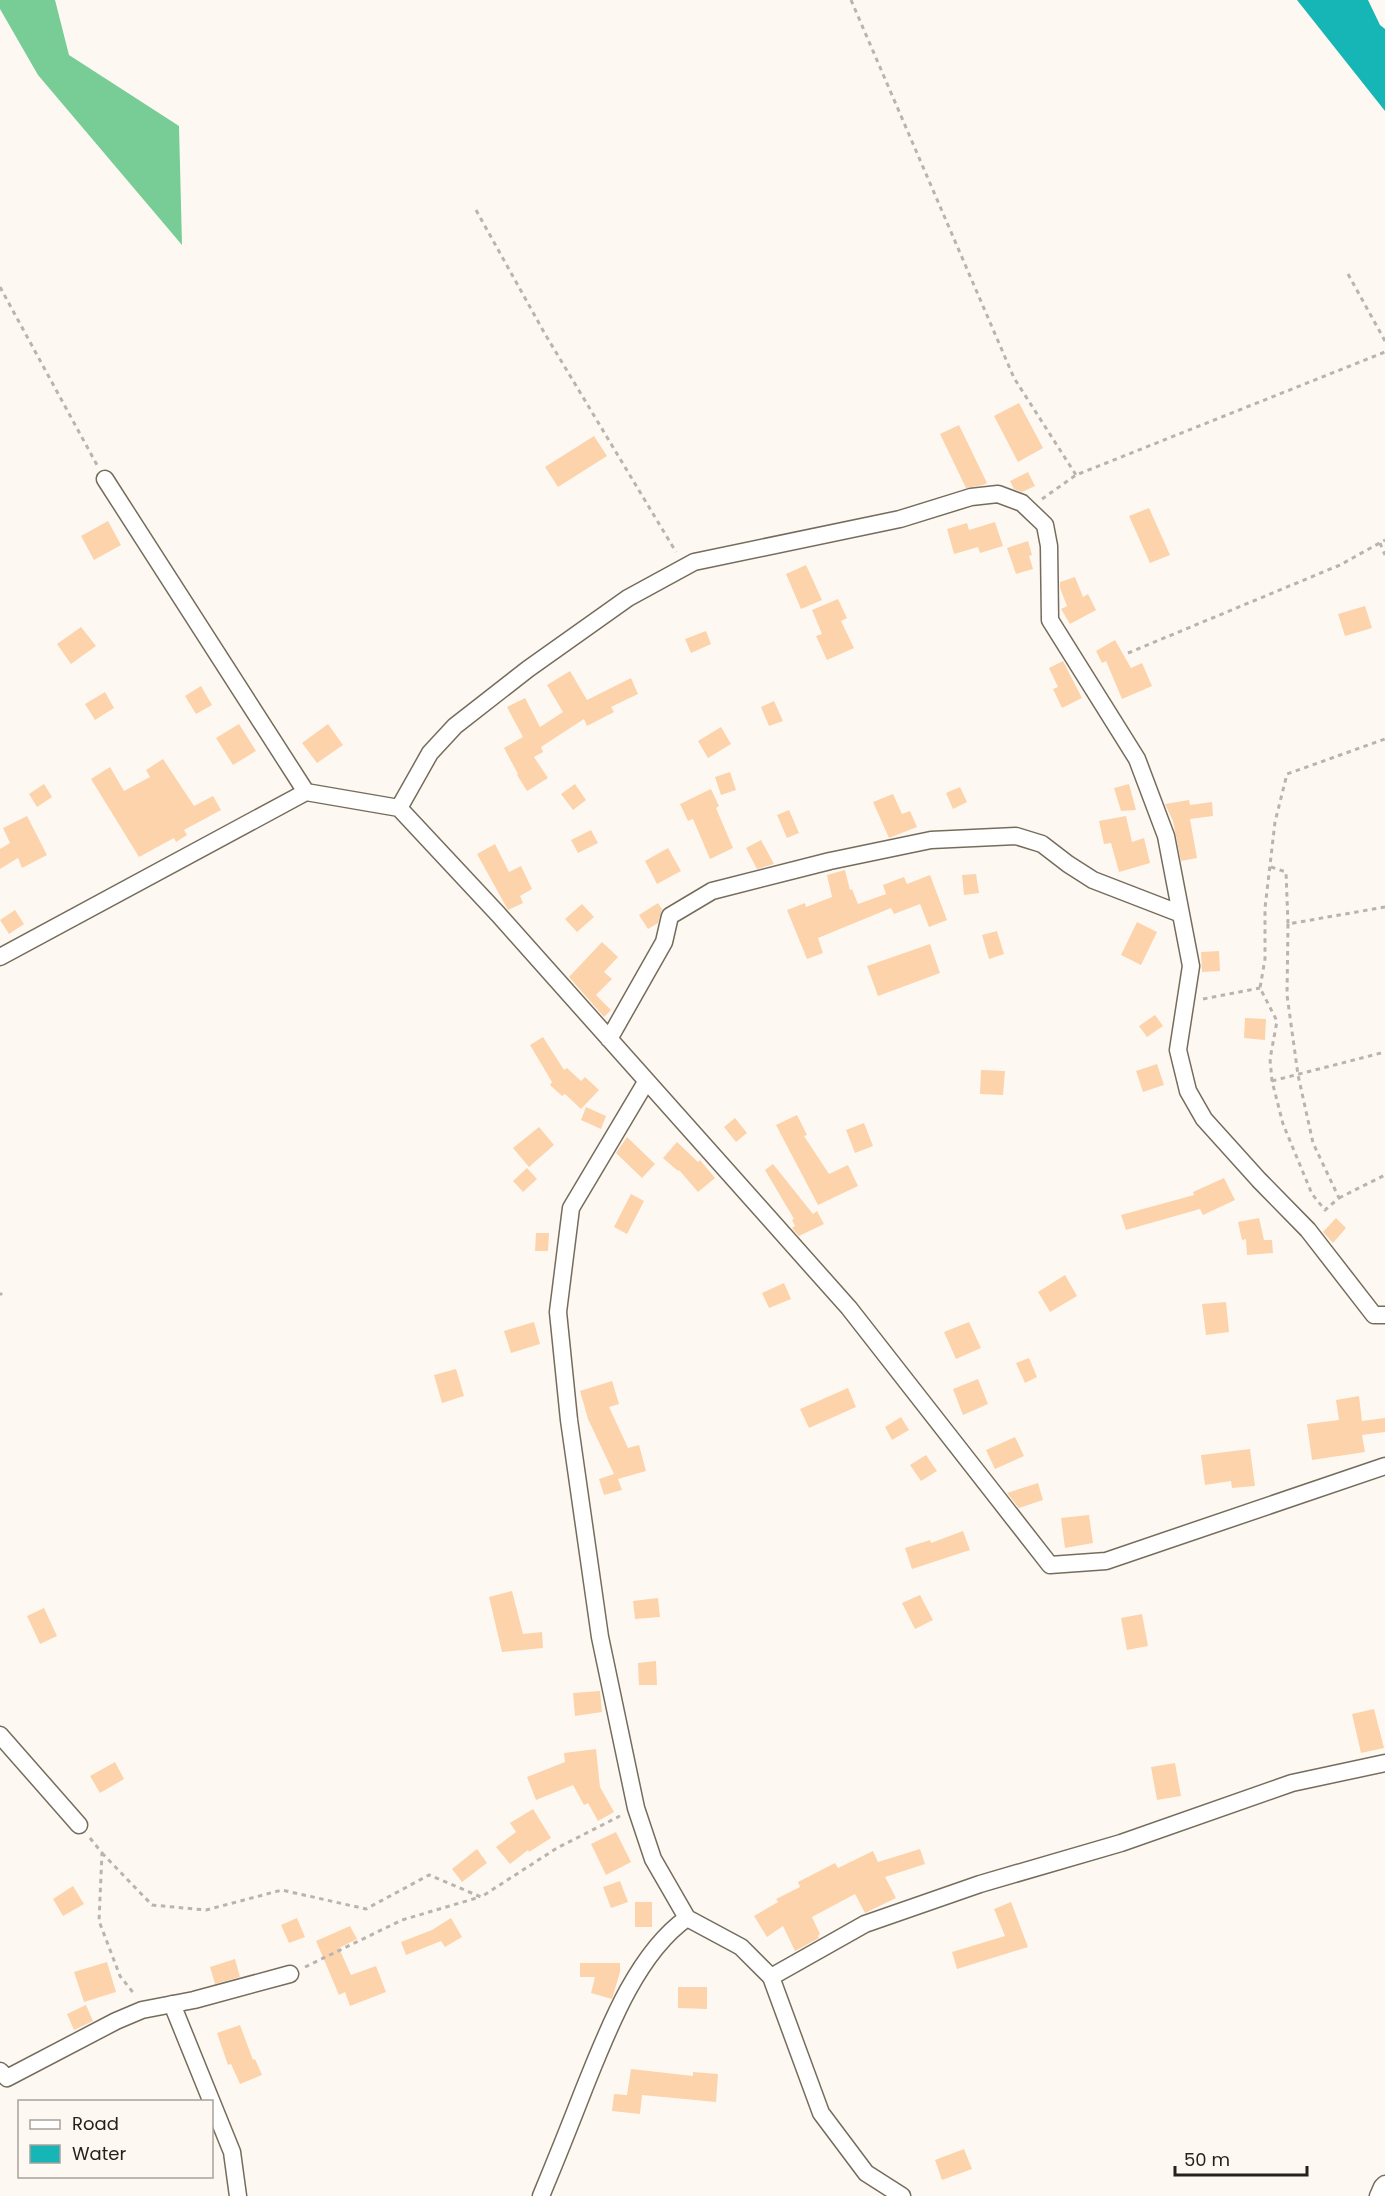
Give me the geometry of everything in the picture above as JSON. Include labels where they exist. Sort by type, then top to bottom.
[{"type":"street","points":[[105,479],[306,792]]},
{"type":"street","points":[[399,808],[430,753],[455,726],[528,669],[628,598],[694,561],[900,519],[971,497],[998,494],[1022,503],[1045,525],[1049,546],[1050,620],[1137,759],[1166,836],[1191,966],[1178,1050],[1188,1091],[1204,1119],[1308,1230],[1374,1315],[1385,1315]]},
{"type":"street","points":[[0,957],[306,792],[399,808],[498,914],[849,1308],[1050,1565],[1106,1561],[1385,1466]]},
{"type":"street","points":[[609,1039],[664,942],[670,916],[712,891],[830,861],[931,840],[1016,836],[1042,844],[1093,880],[1181,914]]},
{"type":"street","points":[[646,1082],[571,1208],[558,1312],[568,1420],[600,1637],[636,1808],[653,1859],[687,1918],[741,1947],[771,1977],[821,2113],[866,2173],[900,2196]]},
{"type":"street","points":[[0,1735],[80,1825]]},
{"type":"street","points":[[771,1977],[865,1924],[980,1884],[1121,1843],[1292,1783],[1385,1763]]},
{"type":"street","points":[[541,2196],[611,2022],[649,1959],[672,1928],[687,1918]]},
{"type":"street","points":[[0,2071],[7,2078],[116,2020],[142,2010],[290,1974]]},
{"type":"street","points":[[172,2004],[211,2100]]},
{"type":"street","points":[[213,2105],[232,2152],[238,2196]]},
{"type":"street","points":[[1378,2196],[1385,2184]]},
{"type":"path","points":[[851,0],[1014,378],[1076,475]]},
{"type":"path","points":[[476,210],[545,334],[685,567]]},
{"type":"path","points":[[1348,274],[1385,341]]},
{"type":"path","points":[[0,287],[105,479]]},
{"type":"path","points":[[1028,509],[1076,475],[1385,352]]},
{"type":"path","points":[[1128,653],[1340,565],[1385,540]]},
{"type":"path","points":[[1380,543],[1385,555]]},
{"type":"path","points":[[1385,739],[1287,774],[1275,822],[1265,908],[1265,959],[1260,988],[1277,1021],[1270,1059],[1272,1081],[1283,1124],[1312,1194],[1325,1210],[1339,1198],[1385,1175]]},
{"type":"path","points":[[1270,867],[1286,872],[1287,995],[1298,1075],[1313,1143],[1339,1198]]},
{"type":"path","points":[[1288,924],[1385,907]]},
{"type":"path","points":[[1185,1002],[1260,988]]},
{"type":"path","points":[[1272,1081],[1385,1052]]},
{"type":"path","points":[[290,1974],[402,1920],[481,1897],[557,1848],[636,1808]]},
{"type":"path","points":[[80,1825],[102,1853],[152,1905],[206,1910],[282,1890],[366,1909],[429,1875],[481,1897]]},
{"type":"path","points":[[102,1853],[99,1921],[120,1976],[142,2010]]},
{"type":"green space","points":[[0,0],[55,0],[69,55],[179,126],[182,245],[38,75],[0,9]]},
{"type":"water","points":[[1297,0],[1368,0],[1380,25],[1385,29],[1385,111]]},
{"type":"building","points":[[1019,403],[1043,448],[1018,462],[994,416]]},
{"type":"building","points":[[959,425],[987,483],[983,485],[966,488],[940,434]]},
{"type":"building","points":[[594,436],[607,456],[558,487],[545,467]]},
{"type":"building","points":[[1028,472],[1035,486],[1022,492],[1014,489],[1010,481]]},
{"type":"building","points":[[1149,508],[1170,555],[1150,563],[1129,516]]},
{"type":"building","points":[[108,521],[121,545],[94,560],[81,536]]},
{"type":"building","points":[[995,522],[1003,546],[980,553],[978,547],[954,554],[947,529],[967,523],[969,530]]},
{"type":"building","points":[[1028,541],[1033,569],[1016,574],[1007,548]]},
{"type":"building","points":[[806,565],[822,600],[801,609],[786,574]]},
{"type":"building","points":[[1075,577],[1083,597],[1088,594],[1096,610],[1070,624],[1061,609],[1067,606],[1060,582]]},
{"type":"building","points":[[838,599],[847,618],[841,621],[854,648],[827,660],[816,636],[822,634],[812,610]]},
{"type":"building","points":[[1365,606],[1372,628],[1345,636],[1338,614]]},
{"type":"building","points":[[81,627],[96,646],[71,664],[57,644]]},
{"type":"building","points":[[706,631],[711,644],[691,653],[685,639]]},
{"type":"building","points":[[1115,640],[1131,668],[1142,663],[1152,686],[1122,699],[1106,661],[1102,663],[1096,651]]},
{"type":"building","points":[[1063,661],[1082,698],[1062,708],[1053,689],[1058,687],[1049,668]]},
{"type":"building","points":[[570,671],[587,700],[631,678],[638,694],[611,707],[614,712],[587,726],[584,719],[541,747],[543,752],[534,757],[548,778],[527,791],[504,748],[523,737],[507,707],[525,698],[540,727],[563,712],[547,685]]},
{"type":"building","points":[[201,686],[212,705],[196,714],[185,696]]},
{"type":"building","points":[[105,692],[114,708],[95,720],[85,704]]},
{"type":"building","points":[[774,701],[783,721],[769,726],[761,707]]},
{"type":"building","points":[[239,724],[256,751],[233,765],[216,738]]},
{"type":"building","points":[[328,724],[343,745],[317,763],[302,743]]},
{"type":"building","points":[[721,727],[731,744],[708,758],[698,741]]},
{"type":"building","points":[[163,759],[194,806],[213,796],[221,810],[184,830],[187,835],[176,842],[174,838],[139,857],[91,779],[110,767],[124,791],[150,777],[146,770]]},
{"type":"building","points":[[730,772],[736,790],[721,795],[715,777]]},
{"type":"building","points":[[44,784],[52,797],[37,807],[29,794]]},
{"type":"building","points":[[575,784],[586,800],[573,810],[561,794]]},
{"type":"building","points":[[1129,784],[1136,810],[1121,811],[1114,788]]},
{"type":"building","points":[[960,787],[967,802],[953,809],[946,793]]},
{"type":"building","points":[[711,789],[719,806],[716,808],[733,848],[710,859],[693,819],[688,821],[680,804]]},
{"type":"building","points":[[893,794],[902,814],[910,811],[917,827],[889,838],[873,802]]},
{"type":"building","points":[[1189,800],[1190,805],[1212,802],[1213,816],[1190,819],[1197,858],[1181,861],[1173,821],[1165,804]]},
{"type":"building","points":[[789,810],[799,833],[787,838],[777,815]]},
{"type":"building","points":[[27,816],[47,855],[22,868],[18,858],[0,869],[0,849],[10,843],[3,828]]},
{"type":"building","points":[[1126,816],[1132,842],[1144,838],[1150,863],[1119,872],[1111,843],[1104,844],[1099,821]]},
{"type":"building","points":[[591,830],[598,843],[578,853],[571,840]]},
{"type":"building","points":[[761,840],[774,864],[757,869],[746,848]]},
{"type":"building","points":[[495,844],[509,872],[521,866],[532,889],[520,896],[523,903],[508,910],[477,854]]},
{"type":"building","points":[[668,848],[681,871],[657,884],[645,861]]},
{"type":"building","points":[[845,870],[850,890],[852,889],[858,904],[886,894],[883,885],[904,877],[907,884],[930,875],[947,920],[929,927],[920,904],[894,914],[891,908],[818,938],[823,953],[807,959],[787,910],[805,903],[806,907],[832,897],[827,875]]},
{"type":"building","points":[[976,874],[979,893],[964,895],[962,875]]},
{"type":"building","points":[[658,903],[662,909],[658,923],[648,929],[639,915]]},
{"type":"building","points":[[582,904],[594,917],[577,932],[565,919]]},
{"type":"building","points":[[15,910],[24,924],[9,934],[0,920]]},
{"type":"building","points":[[1137,922],[1157,932],[1141,965],[1121,955]]},
{"type":"building","points":[[997,931],[1004,954],[989,959],[982,935]]},
{"type":"building","points":[[602,942],[618,957],[604,972],[612,979],[596,995],[611,1010],[604,1017],[569,977]]},
{"type":"building","points":[[930,944],[940,973],[878,996],[867,966]]},
{"type":"building","points":[[1219,951],[1220,971],[1202,972],[1201,952]]},
{"type":"building","points":[[1155,1015],[1163,1026],[1147,1037],[1139,1026]]},
{"type":"building","points":[[1245,1018],[1266,1019],[1265,1040],[1244,1038]]},
{"type":"building","points":[[543,1037],[564,1070],[567,1068],[581,1081],[585,1077],[599,1090],[581,1109],[565,1094],[562,1096],[550,1085],[552,1082],[530,1045]]},
{"type":"building","points":[[1157,1064],[1164,1085],[1143,1092],[1136,1071]]},
{"type":"building","points":[[981,1070],[1005,1071],[1003,1095],[980,1094]]},
{"type":"building","points":[[586,1107],[606,1116],[601,1129],[581,1120]]},
{"type":"building","points":[[797,1115],[807,1135],[804,1136],[829,1174],[848,1165],[858,1186],[818,1205],[776,1125]]},
{"type":"building","points":[[735,1118],[747,1133],[736,1142],[724,1127]]},
{"type":"building","points":[[864,1123],[873,1146],[855,1153],[846,1130]]},
{"type":"building","points":[[539,1127],[554,1145],[529,1167],[513,1148]]},
{"type":"building","points":[[627,1137],[655,1164],[642,1178],[616,1153]]},
{"type":"building","points":[[677,1142],[698,1162],[700,1160],[715,1178],[698,1192],[679,1170],[663,1158]]},
{"type":"building","points":[[773,1164],[813,1214],[817,1211],[824,1224],[799,1236],[792,1228],[795,1226],[792,1220],[794,1219],[765,1170]]},
{"type":"building","points":[[527,1168],[537,1179],[523,1192],[513,1181]]},
{"type":"building","points":[[1224,1178],[1235,1200],[1203,1215],[1200,1209],[1126,1230],[1121,1215],[1194,1195],[1193,1192]]},
{"type":"building","points":[[631,1194],[644,1201],[627,1234],[614,1227]]},
{"type":"building","points":[[1259,1218],[1264,1240],[1272,1240],[1273,1253],[1247,1255],[1246,1239],[1242,1240],[1238,1222]]},
{"type":"building","points":[[1336,1218],[1346,1228],[1333,1243],[1323,1232]]},
{"type":"building","points":[[536,1233],[549,1233],[548,1251],[535,1251]]},
{"type":"building","points":[[1065,1275],[1077,1296],[1050,1312],[1038,1292]]},
{"type":"building","points":[[784,1283],[791,1299],[769,1308],[762,1293]]},
{"type":"building","points":[[1226,1302],[1229,1332],[1206,1335],[1202,1304]]},
{"type":"building","points":[[534,1322],[540,1344],[511,1353],[504,1331]]},
{"type":"building","points":[[969,1322],[981,1348],[956,1359],[944,1332]]},
{"type":"building","points":[[1029,1358],[1037,1377],[1025,1383],[1016,1363]]},
{"type":"building","points":[[456,1369],[464,1396],[442,1403],[434,1375]]},
{"type":"building","points":[[978,1379],[988,1404],[963,1415],[953,1389]]},
{"type":"building","points":[[612,1381],[619,1404],[609,1407],[628,1448],[639,1445],[646,1471],[618,1479],[622,1490],[604,1495],[599,1479],[614,1474],[588,1419],[580,1391]]},
{"type":"building","points":[[848,1388],[856,1407],[809,1428],[800,1409]]},
{"type":"building","points":[[1359,1396],[1362,1421],[1385,1418],[1385,1432],[1362,1435],[1365,1452],[1312,1460],[1307,1424],[1339,1420],[1336,1400]]},
{"type":"building","points":[[901,1417],[909,1430],[892,1440],[885,1427]]},
{"type":"building","points":[[1015,1437],[1024,1456],[995,1469],[986,1450]]},
{"type":"building","points":[[1250,1449],[1255,1486],[1232,1488],[1231,1481],[1205,1485],[1201,1455]]},
{"type":"building","points":[[926,1455],[937,1471],[921,1481],[910,1465]]},
{"type":"building","points":[[1038,1483],[1043,1500],[1019,1508],[1007,1493]]},
{"type":"building","points":[[1089,1515],[1093,1543],[1065,1548],[1061,1518]]},
{"type":"building","points":[[963,1531],[970,1550],[912,1569],[905,1548],[930,1540],[931,1543]]},
{"type":"building","points":[[512,1591],[523,1634],[542,1632],[543,1648],[502,1652],[489,1597]]},
{"type":"building","points":[[920,1595],[933,1620],[915,1629],[902,1603]]},
{"type":"building","points":[[658,1598],[660,1617],[635,1619],[633,1601]]},
{"type":"building","points":[[44,1608],[57,1636],[40,1644],[27,1616]]},
{"type":"building","points":[[1142,1614],[1148,1646],[1127,1650],[1121,1618]]},
{"type":"building","points":[[656,1661],[657,1685],[639,1685],[638,1663]]},
{"type":"building","points":[[600,1691],[602,1712],[575,1716],[573,1693]]},
{"type":"building","points":[[1374,1709],[1384,1748],[1361,1753],[1352,1714]]},
{"type":"building","points":[[596,1749],[600,1787],[614,1812],[598,1821],[588,1803],[584,1805],[573,1785],[536,1800],[527,1777],[565,1762],[564,1753]]},
{"type":"building","points":[[115,1762],[124,1779],[100,1793],[90,1776]]},
{"type":"building","points":[[1175,1763],[1181,1796],[1157,1800],[1151,1767]]},
{"type":"building","points":[[533,1809],[551,1838],[529,1852],[528,1850],[510,1864],[496,1847],[516,1832],[510,1823]]},
{"type":"building","points":[[616,1832],[631,1862],[606,1875],[591,1844]]},
{"type":"building","points":[[477,1849],[487,1863],[462,1882],[452,1869]]},
{"type":"building","points":[[920,1849],[925,1864],[885,1877],[896,1898],[865,1913],[855,1894],[812,1917],[820,1934],[819,1938],[795,1951],[783,1926],[767,1937],[754,1916],[778,1902],[776,1899],[800,1887],[798,1882],[835,1863],[838,1868],[873,1851],[878,1862]]},
{"type":"building","points":[[620,1881],[628,1902],[611,1908],[603,1887]]},
{"type":"building","points":[[73,1886],[84,1904],[63,1916],[53,1899]]},
{"type":"building","points":[[635,1902],[652,1902],[652,1927],[635,1927]]},
{"type":"building","points":[[1011,1902],[1028,1947],[957,1969],[952,1952],[1005,1936],[994,1909]]},
{"type":"building","points":[[297,1918],[305,1937],[289,1943],[281,1925]]},
{"type":"building","points":[[451,1918],[462,1937],[445,1947],[441,1941],[406,1955],[401,1942],[432,1930]]},
{"type":"building","points":[[350,1926],[357,1939],[339,1948],[351,1975],[376,1966],[386,1992],[350,2006],[345,1992],[339,1995],[316,1941]]},
{"type":"building","points":[[235,1959],[240,1977],[215,1984],[210,1967]]},
{"type":"building","points":[[107,1962],[116,1992],[84,2002],[74,1972]]},
{"type":"building","points":[[580,1963],[620,1963],[620,1972],[612,1999],[591,1993],[595,1977],[580,1977]]},
{"type":"building","points":[[678,1987],[707,1987],[707,2009],[678,2008]]},
{"type":"building","points":[[86,2005],[93,2021],[74,2030],[67,2014]]},
{"type":"building","points":[[240,2025],[253,2060],[255,2059],[262,2075],[240,2084],[231,2064],[228,2065],[217,2033]]},
{"type":"building","points":[[631,2069],[693,2076],[693,2072],[718,2074],[716,2102],[642,2095],[640,2114],[612,2111],[614,2094],[627,2095]]},
{"type":"building","points":[[964,2149],[972,2169],[942,2180],[935,2160]]}]
